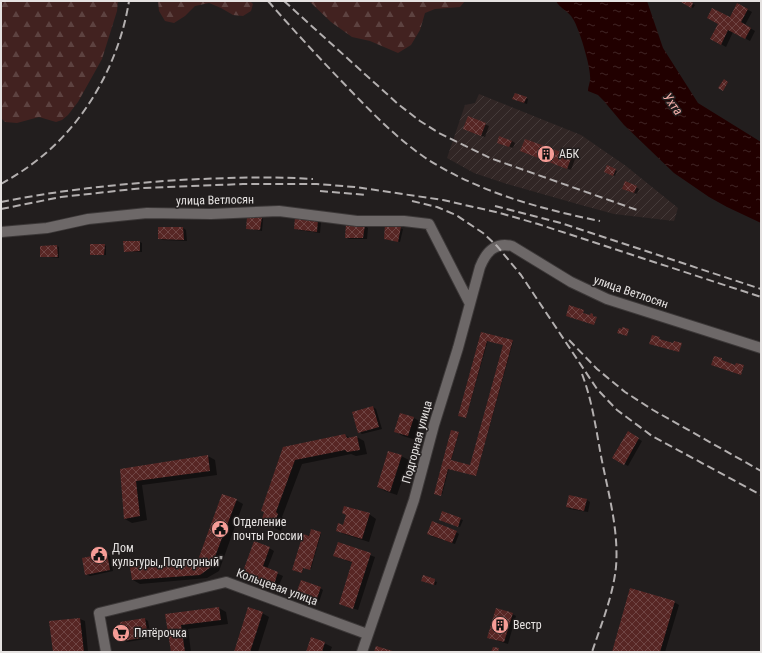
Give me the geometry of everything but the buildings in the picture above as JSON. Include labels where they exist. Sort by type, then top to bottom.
[{"type":"street","name":"улица Ветлосян","points":[[1,232],[47,228],[88,219],[147,213],[211,214],[279,211],[357,221],[404,221],[429,224],[470,304]]},
{"type":"street","name":"улица Ветлосян","points":[[501,245],[508,245],[516,248],[571,282],[607,299],[761,348]]},
{"type":"street","name":"Подгорная улица","points":[[362,652],[414,500],[480,267],[490,250],[501,245]]},
{"type":"street","name":"Кольцевая улица","points":[[106,652],[99,613],[226,582],[367,634]]},
{"type":"shaded area","points":[[479,94],[581,135],[626,166],[678,208],[674,221],[614,214],[581,205],[474,173],[447,158],[465,105],[475,103]]},
{"type":"green space","points":[[1,1],[118,1],[117,11],[102,59],[78,102],[62,120],[56,122],[39,117],[17,123],[5,122],[1,118]]},
{"type":"green space","points":[[158,1],[250,1],[253,4],[251,11],[243,16],[233,15],[209,3],[195,6],[185,16],[174,23],[165,21],[159,11]]},
{"type":"green space","points":[[309,1],[465,1],[460,7],[435,9],[425,13],[420,30],[411,45],[398,53],[370,41],[352,37],[331,22]]},
{"type":"water","name":"Ухта","points":[[556,1],[647,1],[663,48],[698,103],[761,142],[761,223],[709,197],[674,173],[624,125],[598,95],[588,91],[590,71],[581,38],[571,16]]},
{"type":"railway","points":[[1,184],[24,170],[46,153],[62,138],[89,103],[101,84],[110,64],[125,22],[129,1]]},
{"type":"railway","points":[[268,1],[369,110],[397,136],[427,159],[468,181],[510,198],[555,211],[600,221]]},
{"type":"railway","points":[[284,1],[398,104],[439,133],[490,158],[640,211]]},
{"type":"railway","points":[[1,202],[67,191],[179,180],[246,178],[313,179]]},
{"type":"railway","points":[[1,209],[61,197],[143,188],[243,184],[317,184],[355,187],[443,200],[500,213],[761,297]]},
{"type":"railway","points":[[320,191],[366,195]]},
{"type":"railway","points":[[412,201],[437,207],[456,215],[483,233],[497,246],[521,275],[597,389],[617,410],[652,436],[761,495]]},
{"type":"railway","points":[[495,206],[561,223],[761,289]]},
{"type":"railway","points":[[569,340],[597,369],[625,392],[653,410],[761,471]]},
{"type":"railway","points":[[582,374],[591,404],[610,497],[617,553],[612,589],[592,652]]},
{"type":"place","name":"АБК","points":[[546,154]]},
{"type":"place","name":"Отделение почты России","points":[[220,529]]},
{"type":"place","name":"Дом культуры,,Подгорный\"","points":[[99,555]]},
{"type":"place","name":"Вестр","points":[[500,625]]},
{"type":"place","name":"Пятёрочка","points":[[121,633]]}]
